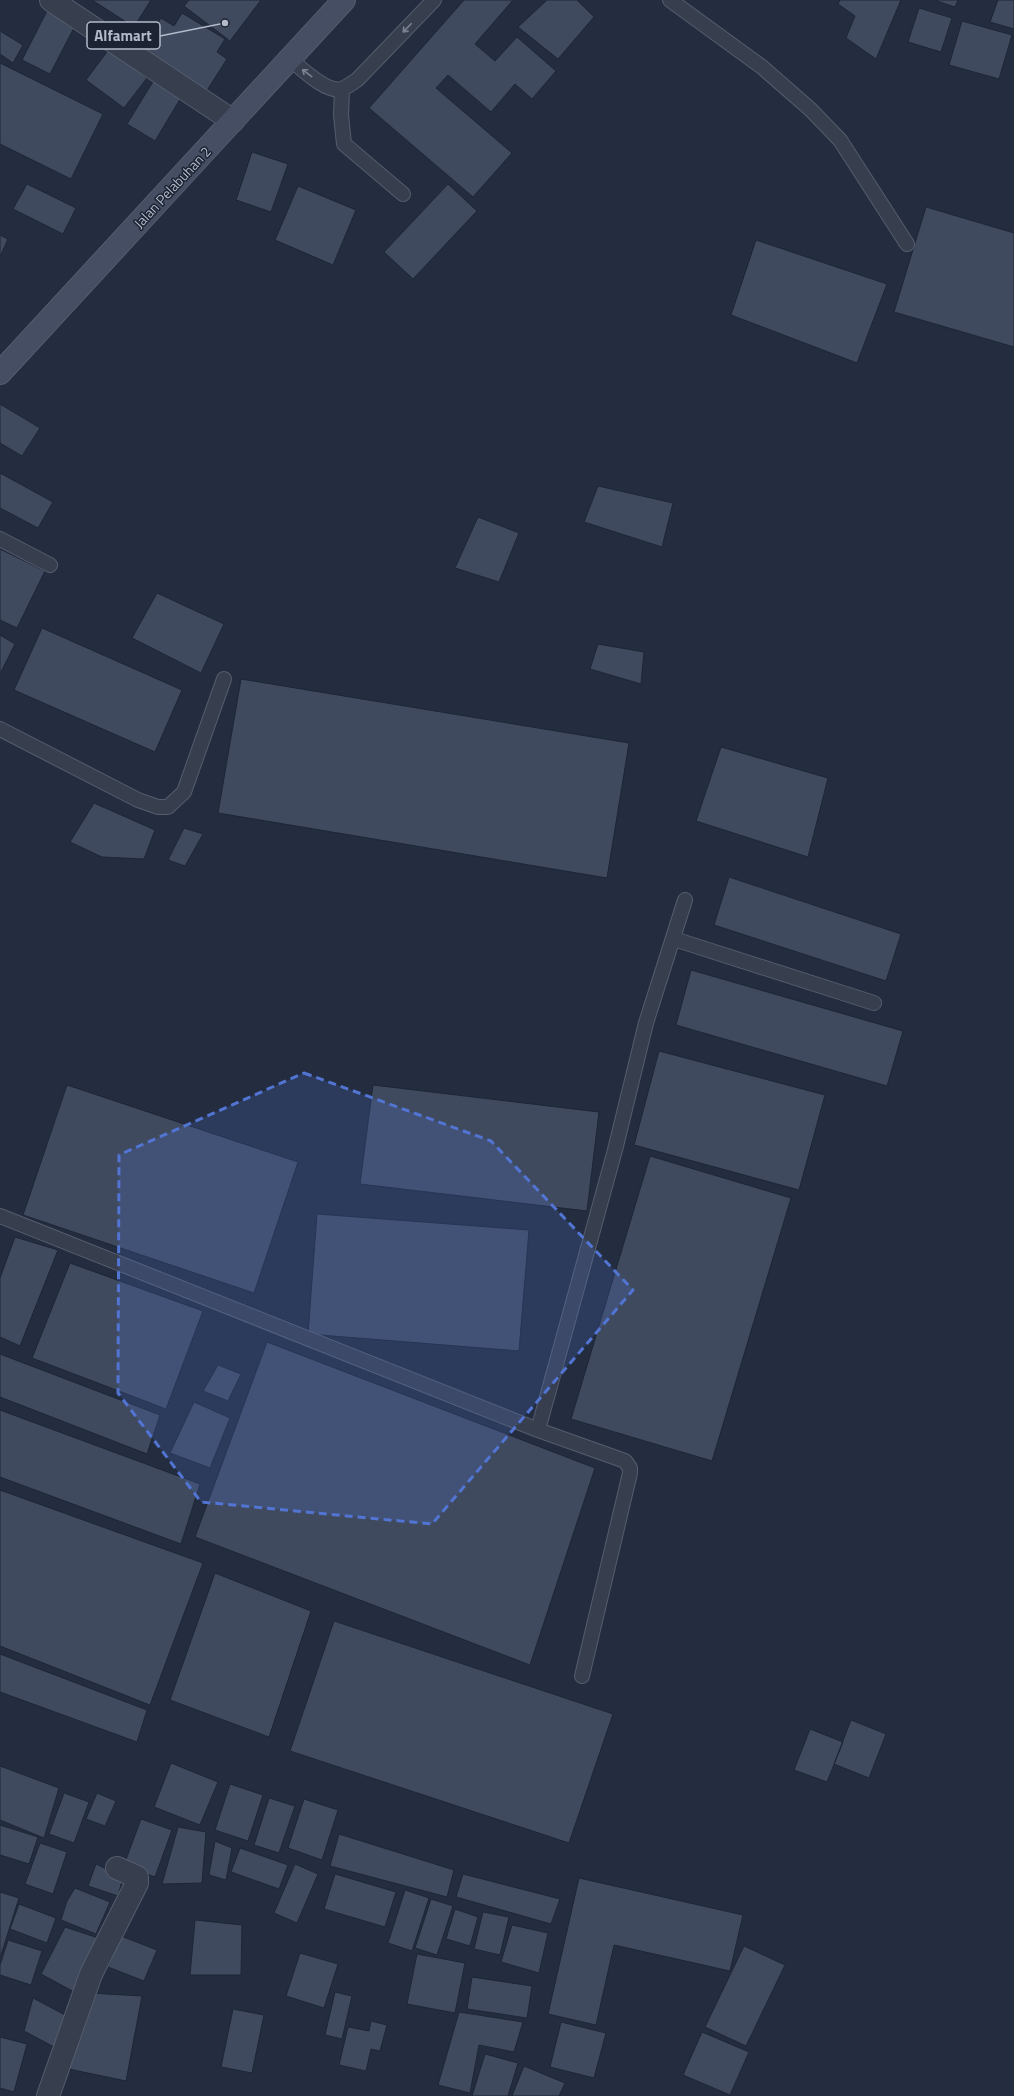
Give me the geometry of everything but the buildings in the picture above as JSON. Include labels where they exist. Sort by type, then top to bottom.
[{"type":"main road","name":"Jalan Pelabuhan 2","points":[[0,373],[344,0]]},
{"type":"street","points":[[51,0],[233,121]]},
{"type":"street","points":[[48,2096],[91,1974],[137,1883],[137,1877],[117,1868]]},
{"type":"lane","points":[[290,59],[326,86],[333,90],[342,89],[357,80],[434,0]]},
{"type":"lane","points":[[670,0],[762,67],[810,108],[840,140],[907,244]]},
{"type":"lane","points":[[342,89],[340,115],[344,144],[402,194]]},
{"type":"lane","points":[[0,539],[50,565]]},
{"type":"lane","points":[[0,729],[138,800],[158,807],[168,807],[184,792],[224,679]]},
{"type":"lane","points":[[538,1430],[615,1150],[646,1023],[674,939],[685,900]]},
{"type":"lane","points":[[674,939],[874,1004]]},
{"type":"lane","points":[[0,1216],[538,1430],[625,1461],[630,1468],[582,1676]]},
{"type":"highlighted area","points":[[304,1073],[491,1141],[633,1290],[432,1524],[201,1502],[118,1393],[119,1155]]},
{"type":"place","name":"Alfamart","points":[[225,23]]}]
